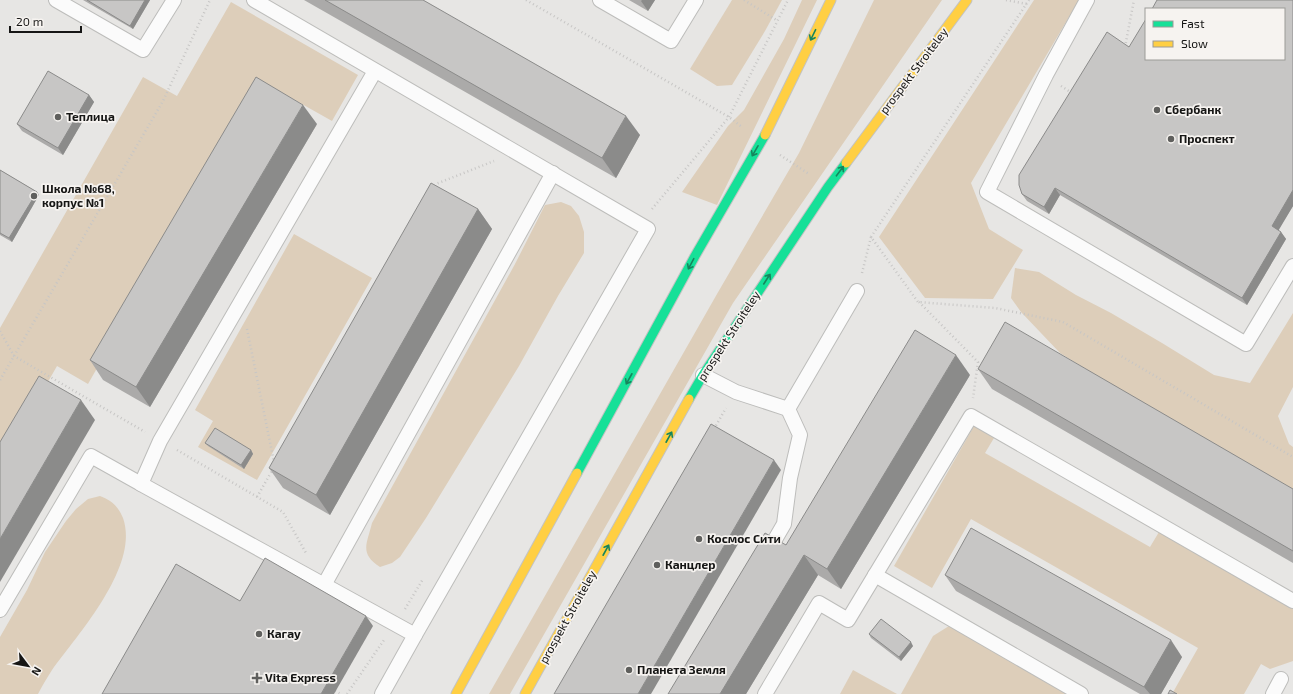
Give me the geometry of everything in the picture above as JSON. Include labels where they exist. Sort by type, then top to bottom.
[{"type":"main road","points":[[456,694],[695,256],[760,142],[831,0]]},
{"type":"main road","name":"prospekt Stroiteley","points":[[525,694],[703,375],[828,187],[967,0]]},
{"type":"lane","points":[[56,0],[143,50],[174,0]]},
{"type":"lane","points":[[254,0],[648,229],[382,694]]},
{"type":"lane","points":[[600,0],[671,41],[696,0]]},
{"type":"lane","points":[[1087,0],[1046,75],[987,192],[1246,344],[1293,266]]},
{"type":"lane","points":[[141,484],[160,441],[375,71]]},
{"type":"lane","points":[[324,584],[553,173]]},
{"type":"lane","points":[[788,409],[857,291]]},
{"type":"lane","points":[[703,375],[736,392],[788,409],[800,435],[790,478],[784,524],[760,565]]},
{"type":"lane","points":[[765,694],[819,603],[848,620],[971,416],[1293,601]]},
{"type":"lane","points":[[0,610],[91,456],[415,635]]},
{"type":"lane","points":[[875,575],[1081,694]]},
{"type":"lane","points":[[1273,694],[1281,679]]},
{"type":"path","points":[[0,380],[163,101],[210,0]]},
{"type":"path","points":[[526,0],[729,117]]},
{"type":"path","points":[[744,0],[778,21]]},
{"type":"path","points":[[1006,0],[1027,4]]},
{"type":"path","points":[[857,291],[871,237],[1029,0]]},
{"type":"path","points":[[1125,48],[1134,0]]},
{"type":"path","points":[[432,191],[436,184],[516,152]]},
{"type":"path","points":[[871,237],[918,302],[978,362],[971,416]]},
{"type":"path","points":[[241,302],[275,465]]},
{"type":"path","points":[[918,302],[995,308],[1062,322],[1293,456]]},
{"type":"path","points":[[712,433],[736,392]]},
{"type":"path","points":[[257,497],[279,458]]},
{"type":"path","points":[[335,691],[341,694]]},
{"type":"shaded area","points":[[732,0],[782,0],[732,85],[717,86],[690,69]]},
{"type":"shaded area","points":[[802,0],[817,0],[717,205],[682,192],[728,126],[744,110],[784,39]]},
{"type":"shaded area","points":[[874,0],[942,0],[733,303],[510,694],[489,694],[799,153]]},
{"type":"shaded area","points":[[1034,0],[1079,0],[971,183],[989,229],[1023,250],[993,299],[925,298],[879,237]]},
{"type":"shaded area","points":[[231,2],[358,75],[332,121],[261,81],[88,384],[57,366],[0,466],[0,328],[143,77],[177,96]]},
{"type":"shaded area","points":[[561,202],[571,206],[579,216],[584,232],[584,253],[519,366],[426,518],[400,557],[392,563],[380,567],[369,557],[366,548],[372,523],[515,264],[545,205]]},
{"type":"shaded area","points":[[294,234],[372,278],[257,480],[198,447],[213,421],[195,410]]},
{"type":"shaded area","points":[[1015,268],[1039,272],[1076,295],[1111,313],[1162,343],[1214,375],[1250,383],[1293,313],[1293,387],[1278,416],[1289,444],[1293,447],[1293,490],[1160,416],[1060,353],[1021,312],[1011,298]]},
{"type":"shaded area","points":[[974,426],[994,438],[985,453],[1150,547],[1159,532],[1293,609],[1293,661],[1270,669],[1261,664],[1244,694],[1172,694],[1198,648],[971,519],[932,588],[894,566]]},
{"type":"shaded area","points":[[100,496],[108,499],[114,504],[123,518],[126,537],[123,557],[115,578],[104,598],[52,670],[38,694],[0,694],[0,637],[27,590],[45,552],[66,521],[76,509],[88,499]]},
{"type":"shaded area","points":[[949,626],[1068,694],[901,694],[933,636]]},
{"type":"shaded area","points":[[853,670],[897,694],[840,694]]},
{"type":"building","points":[[87,0],[145,0],[130,26]]},
{"type":"building","points":[[325,0],[423,0],[626,116],[602,158]]},
{"type":"building","name":"Проспект","points":[[1157,0],[1293,0],[1293,190],[1272,226],[1281,232],[1242,298],[1055,188],[1044,207],[1022,194],[1019,185],[1019,175],[1107,32],[1129,47],[1145,21],[1145,60],[1285,60],[1285,8],[1153,8]]},
{"type":"building","name":"Теплица","points":[[48,71],[89,95],[58,148],[17,124]]},
{"type":"building","points":[[256,77],[303,105],[136,387],[90,360]]},
{"type":"building","points":[[0,170],[37,192],[9,238],[0,233]]},
{"type":"building","points":[[431,183],[478,209],[316,495],[269,468]]},
{"type":"building","points":[[1005,322],[1293,489],[1293,551],[978,369]]},
{"type":"building","points":[[915,330],[956,355],[827,569],[804,555],[720,694],[668,694],[765,533],[786,545]]},
{"type":"building","points":[[39,376],[81,400],[0,539],[0,442]]},
{"type":"building","name":"Космос Сити","points":[[711,424],[774,460],[638,694],[554,694]]},
{"type":"building","points":[[215,428],[251,450],[241,465],[205,443]]},
{"type":"building","points":[[971,528],[1171,640],[1144,687],[945,575]]},
{"type":"building","name":"Кагау","points":[[265,558],[366,616],[321,694],[102,694],[176,564],[240,601]]},
{"type":"building","points":[[881,619],[911,642],[899,657],[869,634]]},
{"type":"building","points":[[1170,690],[1177,694],[1168,694]]},
{"type":"traffic: fast","points":[[577,473],[695,256],[765,135]]},
{"type":"traffic: fast","points":[[689,399],[703,375],[828,187],[846,163]]},
{"type":"traffic: slow","points":[[765,135],[831,0]]},
{"type":"traffic: slow","points":[[846,163],[967,0]]},
{"type":"traffic: slow","points":[[525,694],[689,399]]},
{"type":"traffic: slow","points":[[456,694],[577,473]]},
{"type":"place","name":"Сбербанк","points":[[1157,110]]},
{"type":"place","name":"Теплица","points":[[58,117]]},
{"type":"place","name":"Проспект","points":[[1171,139]]},
{"type":"place","name":"Школа №68, корпус №1","points":[[34,196]]},
{"type":"place","name":"Космос Сити","points":[[699,539]]},
{"type":"place","name":"Канцлер","points":[[657,565]]},
{"type":"place","name":"Кагау","points":[[259,634]]},
{"type":"place","name":"Планета Земля","points":[[629,670]]},
{"type":"place","name":"Vita Express","points":[[257,678]]}]
